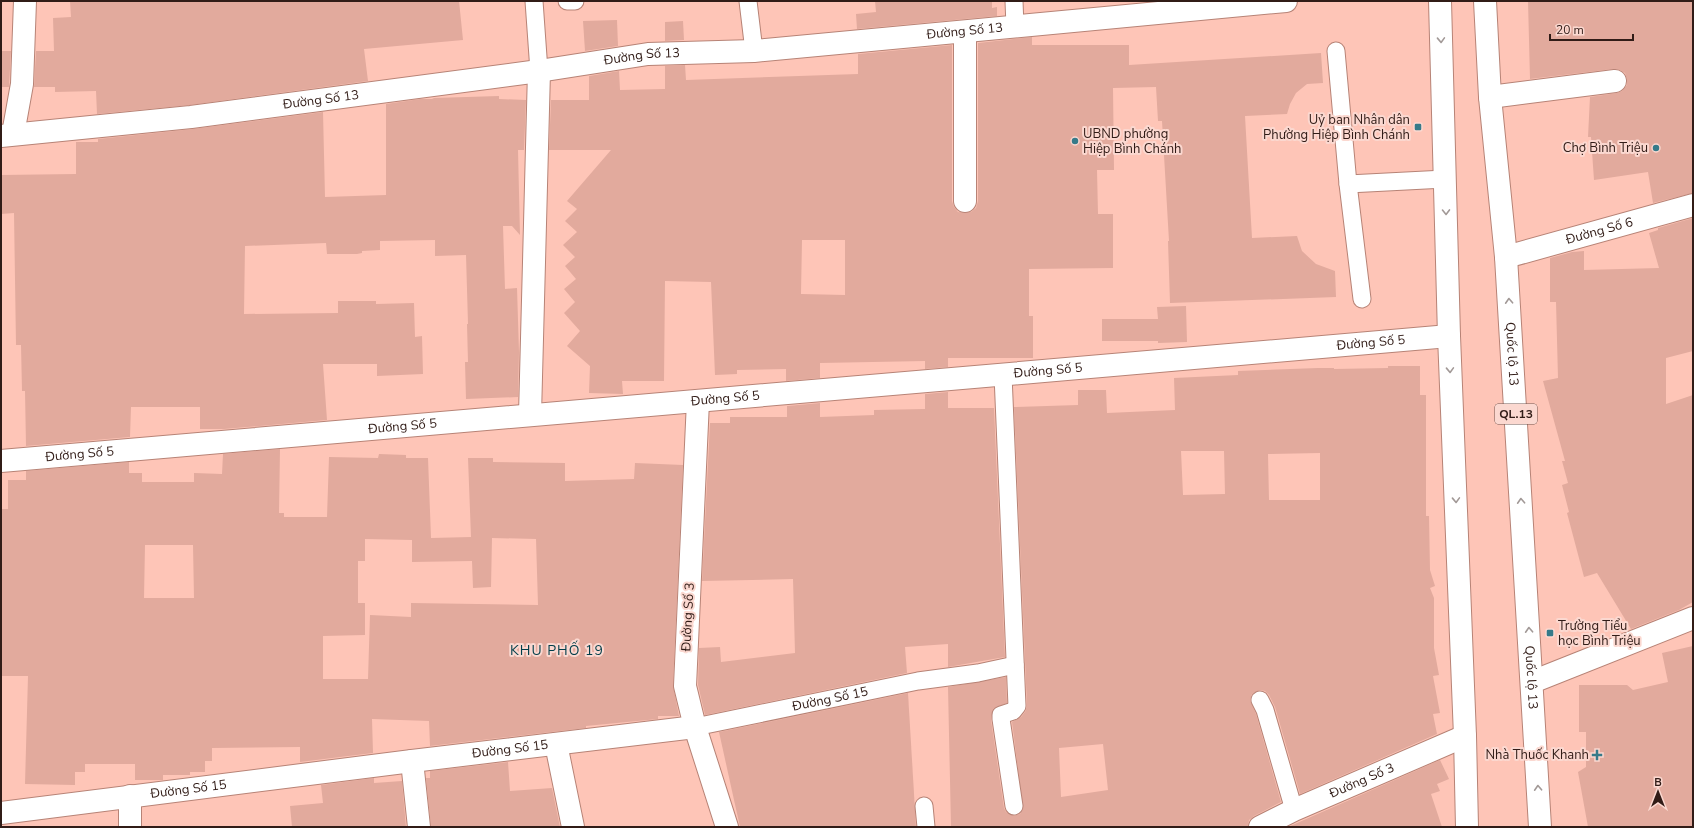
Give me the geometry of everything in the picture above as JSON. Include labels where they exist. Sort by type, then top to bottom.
[{"type":"main road","points":[[7,135],[22,84],[25,1]]},
{"type":"main road","name":"Đường Số 13","points":[[7,135],[191,117],[539,71],[648,54],[754,51],[1286,1]]},
{"type":"main road","points":[[1440,1],[1449,336],[1466,736],[1467,827]]},
{"type":"main road","name":"Quốc lộ 13","points":[[1485,1],[1490,97],[1506,256],[1540,827]]},
{"type":"main road","points":[[965,32],[965,201]]},
{"type":"main road","points":[[530,416],[539,71]]},
{"type":"main road","points":[[1490,97],[1615,82]]},
{"type":"main road","name":"Đường Số 6","points":[[1506,256],[1693,205]]},
{"type":"main road","name":"Đường Số 5","points":[[1,461],[1449,336]]},
{"type":"main road","name":"Đường Số 3","points":[[698,401],[685,686],[695,727],[727,827]]},
{"type":"main road","points":[[1532,682],[1693,618]]},
{"type":"main road","name":"Đường Số 15","points":[[1,813],[412,760],[695,727]]},
{"type":"main road","name":"Đường Số 3","points":[[1260,827],[1294,810],[1466,736]]},
{"type":"main road","points":[[556,744],[573,827]]},
{"type":"main road","points":[[412,760],[419,827]]},
{"type":"main road","points":[[130,796],[130,827]]},
{"type":"lane","points":[[534,1],[539,71]]},
{"type":"lane","points":[[566,1],[574,1]]},
{"type":"lane","points":[[748,1],[754,51]]},
{"type":"lane","points":[[1014,1],[1015,27]]},
{"type":"lane","points":[[1336,51],[1348,184],[1362,299]]},
{"type":"lane","points":[[1348,184],[1445,179]]},
{"type":"lane","points":[[1003,375],[1017,706],[1013,711],[1001,715],[1014,806]]},
{"type":"lane","name":"Đường Số 15","points":[[695,727],[918,681],[978,673],[1015,664]]},
{"type":"lane","points":[[1260,700],[1265,710],[1294,810]]},
{"type":"lane","points":[[924,806],[926,827]]},
{"type":"building","points":[[70,1],[459,1],[463,40],[364,49],[368,81],[190,105],[97,114],[96,91],[55,92],[55,87],[34,87],[36,51],[54,51],[53,18],[71,17]]},
{"type":"building","points":[[875,1],[992,1],[992,8],[997,7],[997,16],[857,29],[856,14],[876,12]]},
{"type":"building","points":[[1528,1],[1693,1],[1693,193],[1653,203],[1648,172],[1594,180],[1591,137],[1588,137],[1590,97],[1622,91],[1627,85],[1625,73],[1620,70],[1613,69],[1530,79]]},
{"type":"building","points":[[617,20],[618,46],[585,51],[583,21]]},
{"type":"building","points":[[683,21],[684,40],[665,41],[665,22]]},
{"type":"building","points":[[1032,37],[1032,45],[1129,45],[1129,65],[1321,53],[1323,83],[1307,84],[1296,93],[1287,114],[1245,116],[1252,238],[1297,236],[1302,251],[1316,264],[1335,271],[1336,297],[1170,303],[1169,241],[1162,121],[1158,121],[1156,87],[1113,88],[1114,170],[1097,170],[1098,214],[1113,214],[1113,268],[1029,269],[1029,316],[1033,316],[1033,358],[948,358],[948,367],[925,369],[925,361],[820,363],[820,378],[786,381],[786,369],[737,370],[737,374],[715,375],[711,282],[665,281],[664,381],[622,381],[623,394],[589,393],[590,366],[567,346],[580,331],[564,313],[575,302],[564,289],[576,279],[565,266],[575,257],[563,245],[577,232],[565,221],[577,209],[567,201],[611,150],[549,150],[551,100],[589,100],[589,76],[619,71],[620,90],[665,89],[665,66],[685,65],[686,80],[858,74],[858,54],[952,45],[952,201],[958,212],[965,213],[971,212],[976,208],[978,201],[978,43]],"holes":[[[802,240],[845,240],[845,295],[801,294]]]},
{"type":"building","points":[[1,51],[11,51],[9,87],[1,87]]},
{"type":"building","points":[[499,96],[499,99],[526,100],[524,150],[518,150],[520,235],[512,226],[503,226],[505,289],[517,288],[519,352],[518,397],[466,399],[465,362],[468,362],[468,324],[466,255],[435,256],[435,240],[380,241],[380,250],[362,251],[362,253],[357,254],[327,254],[326,243],[245,246],[244,314],[338,313],[338,301],[376,301],[376,304],[414,303],[415,337],[422,336],[423,374],[377,376],[377,364],[323,364],[327,420],[224,429],[200,429],[200,407],[131,407],[130,437],[26,446],[25,391],[22,391],[21,345],[16,345],[14,213],[1,214],[1,175],[76,174],[76,142],[98,142],[98,139],[193,129],[323,112],[325,197],[386,195],[386,104],[434,98]]},
{"type":"building","points":[[1693,218],[1693,351],[1666,358],[1666,404],[1693,395],[1693,602],[1679,610],[1631,629],[1597,573],[1584,577],[1567,513],[1569,512],[1562,485],[1568,483],[1562,461],[1565,461],[1543,381],[1558,378],[1556,302],[1550,302],[1550,258],[1572,252],[1584,251],[1584,270],[1659,268],[1649,233],[1658,230],[1658,228]]},
{"type":"building","points":[[1186,306],[1187,342],[1158,343],[1158,341],[1102,341],[1102,319],[1158,319],[1157,307]]},
{"type":"building","points":[[1388,366],[1420,366],[1420,395],[1426,395],[1426,516],[1429,516],[1430,570],[1435,586],[1430,588],[1434,598],[1434,648],[1439,675],[1433,676],[1440,713],[1433,714],[1437,734],[1300,794],[1275,707],[1269,695],[1265,691],[1260,690],[1252,694],[1250,700],[1256,714],[1281,802],[1254,816],[1249,820],[1248,827],[951,827],[948,687],[1006,677],[1007,703],[993,709],[991,720],[1004,808],[1006,812],[1015,816],[1020,814],[1023,809],[1012,722],[1021,717],[1027,706],[1014,407],[1078,405],[1078,390],[1106,390],[1107,413],[1175,410],[1174,378],[1238,375],[1238,371],[1318,368],[1388,368]],"holes":[[[1181,451],[1224,451],[1225,494],[1183,495]],[[1320,453],[1320,500],[1269,500],[1268,454]],[[1103,744],[1108,790],[1061,797],[1059,748]]]},
{"type":"building","points":[[948,392],[948,408],[994,408],[1005,657],[948,667],[948,644],[905,647],[907,673],[705,715],[698,685],[699,648],[720,647],[721,662],[795,653],[793,579],[702,581],[710,423],[730,423],[730,417],[787,417],[787,406],[820,403],[820,417],[874,415],[874,410],[925,409],[925,394]]},
{"type":"building","points":[[280,449],[279,513],[284,513],[284,517],[327,517],[329,457],[378,458],[379,454],[406,455],[406,458],[428,458],[431,538],[471,537],[468,458],[493,458],[493,462],[565,463],[565,481],[634,479],[635,463],[683,465],[673,685],[679,716],[658,716],[658,719],[586,726],[586,728],[430,746],[429,721],[372,719],[373,753],[300,762],[300,747],[212,748],[212,761],[205,761],[205,772],[190,772],[190,775],[163,775],[163,780],[135,780],[135,764],[85,764],[85,772],[75,772],[75,785],[25,784],[28,676],[1,676],[1,509],[8,509],[8,480],[26,480],[26,471],[129,462],[129,473],[142,473],[142,482],[194,482],[194,473],[222,474],[223,454]],"holes":[[[492,538],[536,539],[538,605],[411,603],[411,617],[370,615],[368,679],[323,679],[323,636],[365,635],[365,603],[358,603],[358,561],[365,561],[365,539],[412,540],[412,562],[472,561],[473,588],[491,587]],[[145,545],[193,545],[194,598],[144,598]]]},
{"type":"building","points":[[1693,646],[1693,827],[1588,827],[1578,772],[1586,767],[1586,732],[1579,732],[1579,685],[1627,685],[1633,690],[1668,682],[1662,653]]},
{"type":"building","points":[[908,693],[916,827],[740,827],[719,732]]},
{"type":"building","points":[[1440,760],[1449,779],[1437,784],[1440,791],[1431,794],[1442,827],[1288,827]]},
{"type":"building","points":[[508,762],[510,791],[552,788],[560,827],[431,827],[426,778],[430,778],[430,771]]},
{"type":"building","points":[[374,778],[374,783],[402,781],[406,827],[292,827],[290,806],[323,803],[321,785]]},
{"type":"place","name":"Uỷ ban Nhân dân Phường Hiệp Bình Chánh","points":[[1418,127]]},
{"type":"place","name":"UBND phường Hiệp Bình Chánh","points":[[1075,141]]},
{"type":"place","name":"Chợ Bình Triệu","points":[[1656,148]]},
{"type":"place","name":"Trường Tiểu học Bình Triệu","points":[[1550,633]]},
{"type":"place","name":"Nhà Thuốc Khanh","points":[[1597,755]]},
{"type":"district","name":"KHU PHỐ 19","points":[[557,650]]}]
